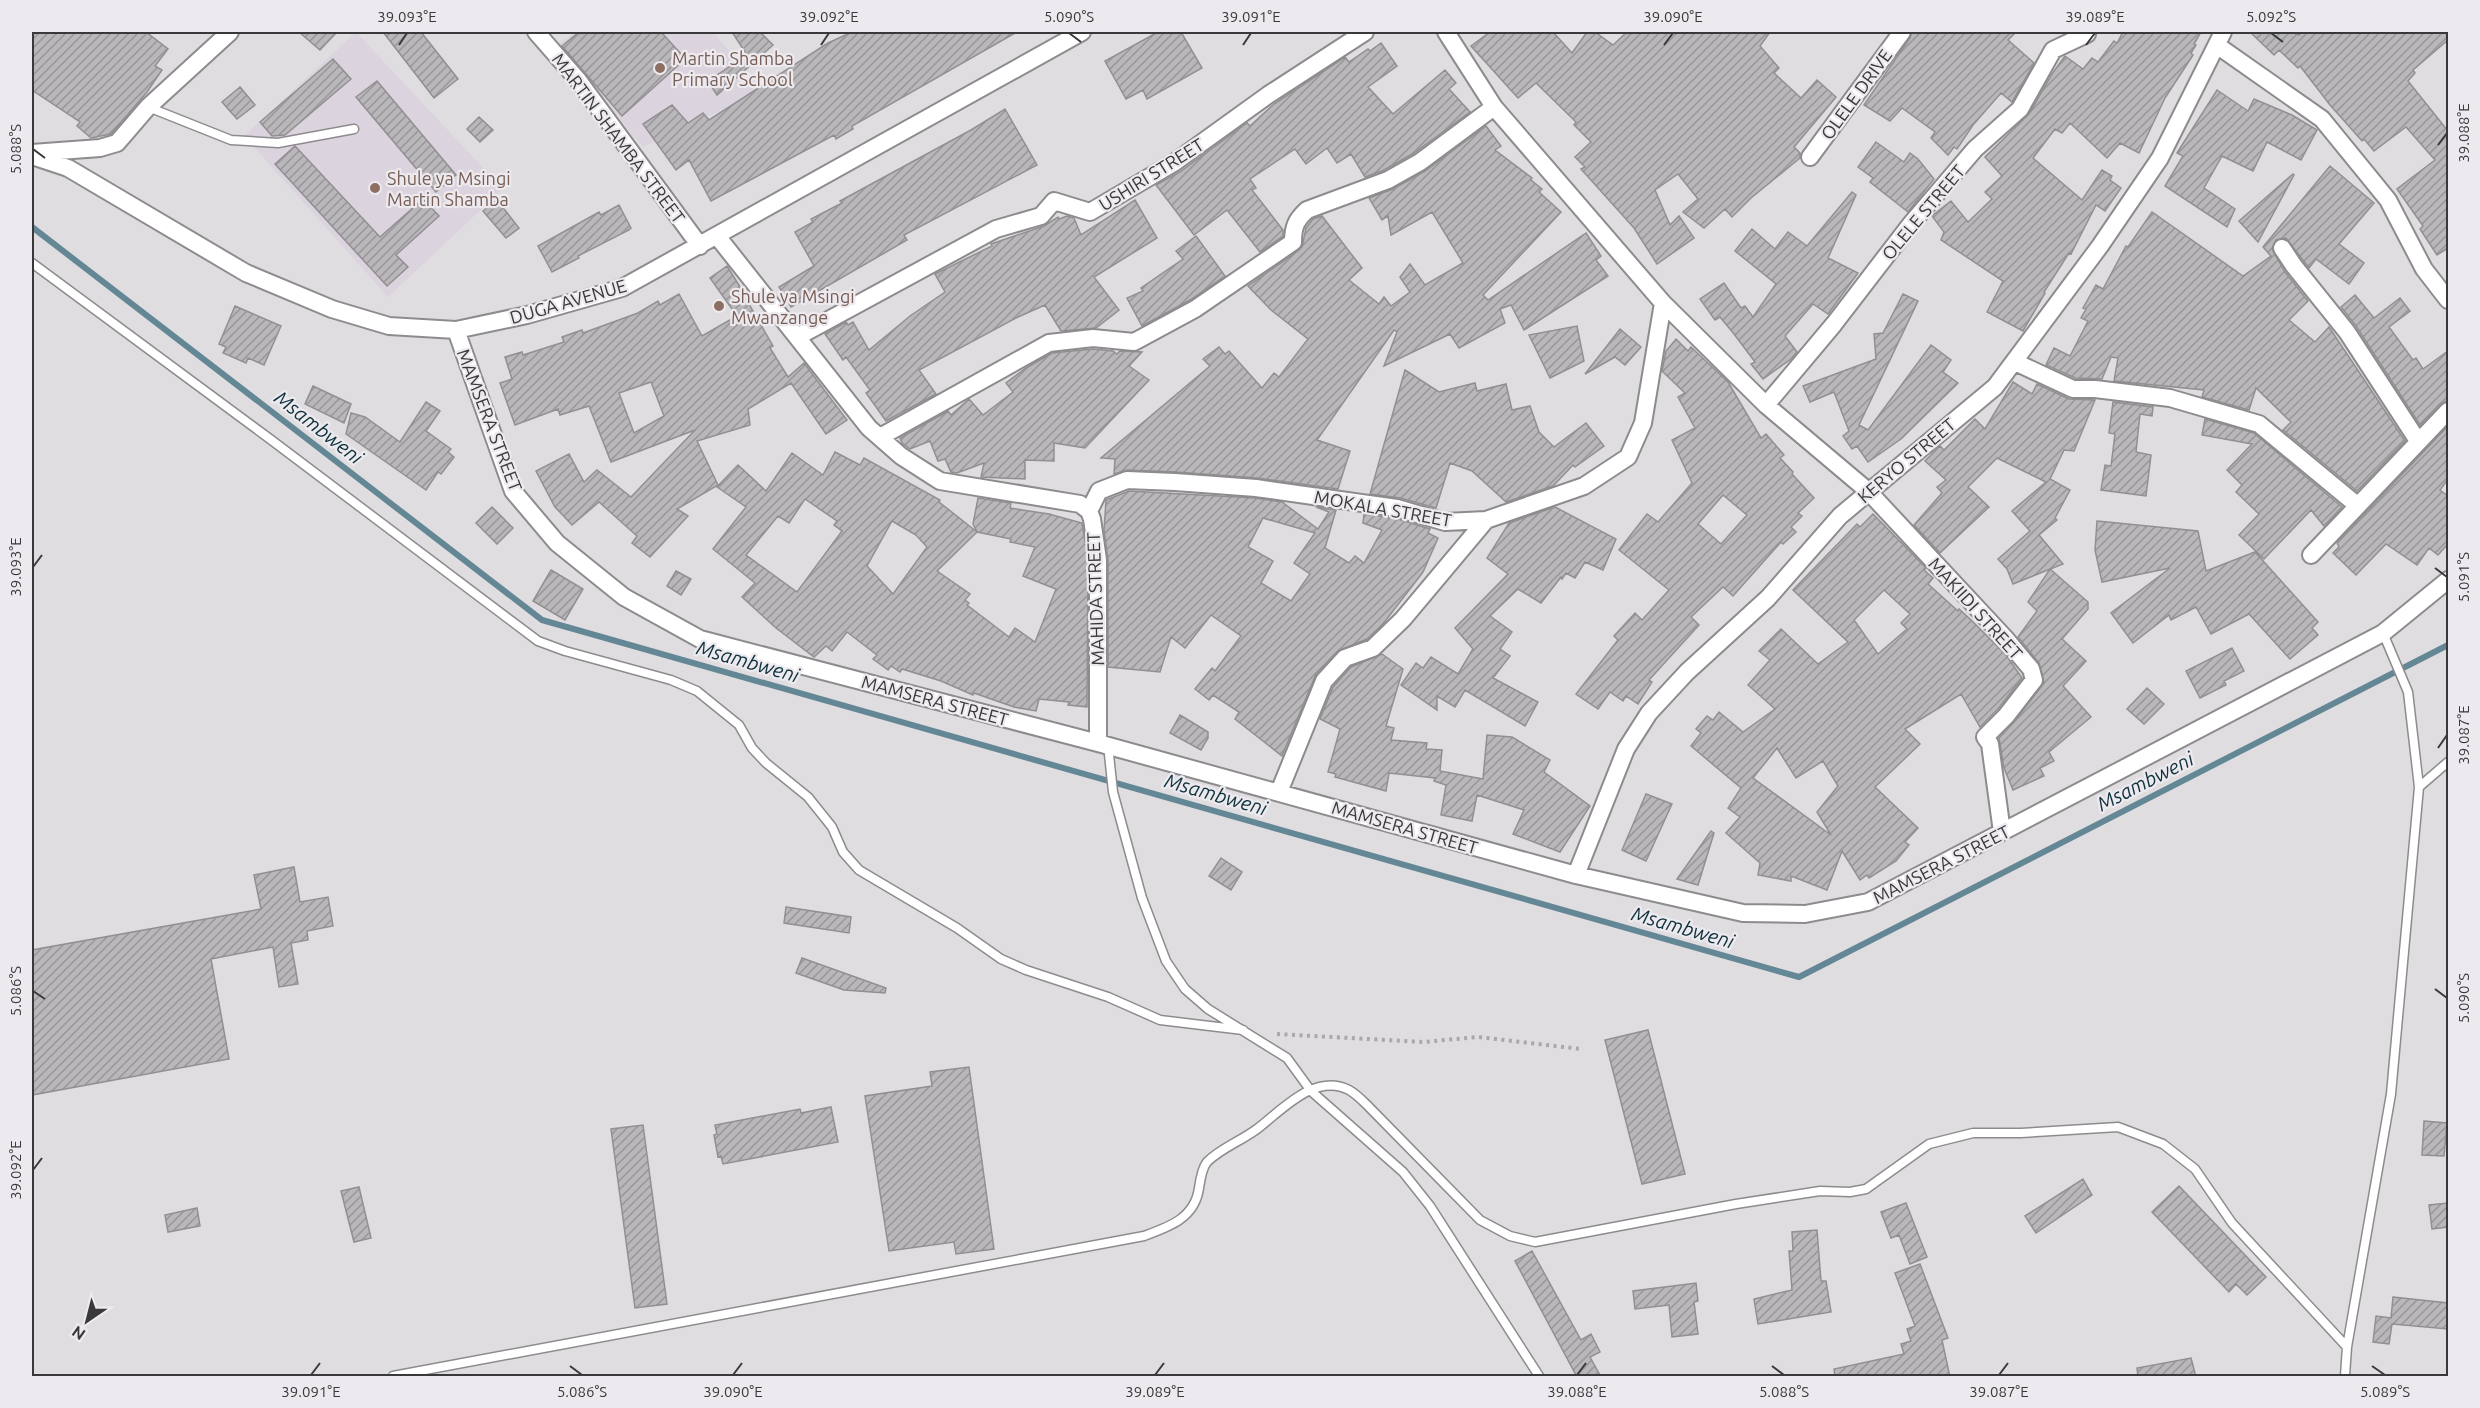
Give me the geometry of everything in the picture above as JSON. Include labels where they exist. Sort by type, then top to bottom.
[{"type":"street","points":[[32,154],[100,148],[117,143],[148,107],[230,32]]},
{"type":"street","name":"MARTIN SHAMBA STREET","points":[[536,32],[578,80],[700,246]]},
{"type":"street","name":"DUGA AVENUE","points":[[32,154],[68,168],[246,273],[322,304],[389,326],[456,330],[527,315],[622,288],[1082,32]]},
{"type":"street","name":"USHIRI STREET","points":[[799,336],[996,229],[1041,216],[1054,201],[1090,212],[1175,162],[1268,95],[1365,32]]},
{"type":"street","points":[[1446,32],[1494,107],[1663,303],[1767,405],[1868,491]]},
{"type":"street","name":"OLELE DRIVE","points":[[1810,157],[1902,32]]},
{"type":"street","name":"OLELE STREET","points":[[1767,405],[1834,324],[1910,225],[1975,149],[2020,109],[2053,50],[2086,32]]},
{"type":"street","points":[[2220,39],[2322,119],[2388,200],[2424,269],[2448,300]]},
{"type":"street","name":"KERYO STREET","points":[[1576,875],[1626,749],[1649,713],[1687,672],[1768,598],[1840,516],[1995,387],[2160,158],[2220,39]]},
{"type":"street","points":[[879,437],[1049,343],[1093,338],[1134,342],[1175,320],[1195,309],[1293,242],[1293,230],[1298,219],[1307,210],[1396,176],[1420,162],[1494,107]]},
{"type":"street","name":"MAHIDA STREET","points":[[717,236],[799,336],[869,428],[901,456],[940,481],[1080,504],[1089,512],[1098,560],[1103,744]]},
{"type":"street","points":[[2282,248],[2347,332],[2418,441]]},
{"type":"street","name":"MOKALA STREET","points":[[1089,512],[1099,491],[1126,480],[1256,488],[1397,508],[1445,522],[1485,520],[1584,486],[1628,457],[1643,423],[1663,303]]},
{"type":"street","name":"MAMSERA STREET","points":[[456,330],[513,491],[557,543],[624,597],[700,639],[1103,744],[1576,875],[1743,913],[1805,914],[1868,902],[2383,633],[2448,580]]},
{"type":"street","points":[[2015,362],[2073,389],[2095,389],[2170,398],[2259,424],[2358,506]]},
{"type":"street","points":[[2312,555],[2448,411]]},
{"type":"street","name":"MAKIIDI STREET","points":[[1868,491],[2031,669],[2034,680],[2006,716],[1985,737],[1990,744],[2002,832]]},
{"type":"street","points":[[1279,792],[1324,681],[1345,658],[1373,648],[1403,619],[1485,520]]},
{"type":"lane","points":[[148,107],[231,140],[278,143],[354,129]]},
{"type":"lane","points":[[32,263],[261,432],[537,641],[670,680],[697,691],[739,725],[752,748],[766,763],[808,798],[832,827],[843,852],[859,870],[882,885],[957,928],[1001,959],[1026,970],[1108,997],[1160,1020],[1246,1032]]},
{"type":"lane","points":[[2345,1377],[2347,1347],[2391,1094],[2419,787],[2408,692],[2383,633]]},
{"type":"lane","points":[[1103,744],[1113,792],[1142,898],[1166,961],[1185,990],[1208,1009],[1287,1058],[1311,1091],[1403,1172],[1430,1206],[1539,1377]]},
{"type":"lane","points":[[2419,787],[2448,762]]},
{"type":"lane","points":[[393,1377],[1144,1236],[1177,1224],[1193,1207],[1198,1198],[1205,1164],[1225,1148],[1256,1129],[1283,1105],[1311,1091],[1333,1086],[1349,1090],[1395,1132],[1480,1220],[1510,1236],[1535,1242],[1736,1204],[1820,1191],[1850,1192],[1866,1188],[1929,1144],[1972,1133],[2021,1133],[2118,1126],[2163,1143],[2195,1169],[2232,1223],[2347,1347]]},
{"type":"path","points":[[1246,1032],[1422,1042],[1478,1037],[1581,1049]]},
{"type":"shaded area","points":[[356,32],[503,189],[388,297],[244,136]]},
{"type":"shaded area","name":"Martin Shamba Primary School","points":[[575,32],[713,32],[762,91],[643,147],[558,45]]},
{"type":"building","points":[[32,32],[146,32],[168,49],[155,66],[162,70],[147,92],[111,134],[91,138],[77,126],[80,122],[32,90]]},
{"type":"building","points":[[299,32],[337,32],[320,50]]},
{"type":"building","points":[[383,32],[421,32],[458,79],[434,98]]},
{"type":"building","points":[[579,32],[661,32],[682,55],[682,62],[622,116],[562,46]]},
{"type":"building","points":[[732,32],[760,32],[773,45],[717,95],[708,81],[747,55]]},
{"type":"building","points":[[852,32],[1017,32],[852,126],[853,129],[836,139],[834,135],[711,201],[689,160],[676,170],[643,124],[672,105],[688,123],[703,113],[709,120],[828,43]]},
{"type":"building","points":[[1158,32],[1181,32],[1202,68],[1147,99],[1143,90],[1126,99],[1105,61]]},
{"type":"building","points":[[1490,32],[1553,32],[1572,53],[1587,32],[1595,32],[1613,45],[1627,32],[1770,32],[1760,46],[1779,68],[1774,73],[1801,98],[1817,80],[1836,97],[1794,147],[1800,153],[1800,158],[1751,198],[1732,217],[1725,209],[1704,228],[1683,212],[1698,199],[1678,174],[1655,190],[1670,225],[1679,216],[1694,238],[1657,264],[1634,228],[1581,169],[1585,167],[1575,157],[1591,142],[1574,125],[1576,122],[1536,83],[1518,98],[1471,46]]},
{"type":"building","points":[[1912,32],[2016,32],[2008,40],[2034,63],[2012,102],[2001,93],[1973,125],[1957,149],[1954,147],[1948,155],[1931,138],[1935,132],[1902,108],[1890,121],[1864,105]]},
{"type":"building","points":[[2123,32],[2201,32],[2194,44],[2196,45],[2191,53],[2193,55],[2165,98],[2139,153],[2120,143],[2107,158],[2070,123],[2062,133],[2055,129],[2033,158],[2082,200],[2102,170],[2112,176],[2110,180],[2121,188],[2105,211],[2096,205],[2071,254],[2069,253],[2044,292],[2023,331],[1987,312],[2003,281],[1941,240],[1944,232],[1932,216],[1951,201],[1968,222],[1992,199],[1985,192],[2002,176],[1985,157],[2029,114],[2065,56],[2083,69],[2092,58],[2098,62],[2114,41],[2117,43]]},
{"type":"building","points":[[2250,32],[2296,32],[2294,33],[2299,35],[2302,32],[2448,32],[2448,40],[2413,70],[2415,73],[2408,81],[2448,131],[2448,248],[2437,255],[2420,229],[2423,226],[2397,189],[2435,160],[2406,127],[2374,151],[2330,105],[2300,66],[2298,68],[2279,50],[2274,55]]},
{"type":"building","points":[[1381,43],[1397,66],[1368,87],[1393,114],[1445,70],[1456,83],[1449,89],[1470,112],[1414,153],[1384,170],[1365,177],[1351,154],[1337,163],[1327,148],[1306,164],[1295,149],[1250,179],[1256,188],[1252,190],[1283,230],[1283,236],[1260,252],[1227,210],[1194,235],[1156,185],[1181,171],[1247,123],[1250,126],[1274,104],[1345,57],[1349,62]]},
{"type":"building","points":[[333,59],[351,79],[285,135],[272,136],[260,122]]},
{"type":"building","points":[[377,81],[456,175],[436,192],[356,97]]},
{"type":"building","points":[[240,87],[255,105],[237,119],[222,102]]},
{"type":"building","points":[[2217,90],[2248,111],[2254,99],[2292,115],[2317,130],[2301,160],[2267,142],[2253,171],[2222,156],[2204,188],[2235,209],[2227,227],[2165,186],[2183,156],[2177,153]]},
{"type":"building","points":[[1005,109],[1037,165],[904,235],[907,240],[791,307],[779,287],[814,266],[795,232],[813,222],[811,219],[842,203],[840,201]]},
{"type":"building","points":[[479,117],[493,130],[480,142],[467,129]]},
{"type":"building","points":[[1486,126],[1501,146],[1495,150],[1532,178],[1531,180],[1542,189],[1539,192],[1561,212],[1483,295],[1488,300],[1586,233],[1601,256],[1596,260],[1608,276],[1524,330],[1511,305],[1500,309],[1505,323],[1459,348],[1450,334],[1384,366],[1397,332],[1394,330],[1317,440],[1350,451],[1338,489],[1257,478],[1176,472],[1127,470],[1114,474],[1115,459],[1101,458],[1210,366],[1203,359],[1219,347],[1225,354],[1229,351],[1262,388],[1274,373],[1279,377],[1308,339],[1271,310],[1248,286],[1302,247],[1306,228],[1313,219],[1322,216],[1362,268],[1349,280],[1379,304],[1384,297],[1391,306],[1410,292],[1400,277],[1410,264],[1425,285],[1463,263],[1432,212],[1391,235],[1388,216],[1382,220],[1369,198],[1393,189],[1425,171]]},
{"type":"building","points":[[1876,142],[1904,162],[1910,153],[1918,159],[1934,179],[1908,212],[1870,182],[1873,178],[1858,167]]},
{"type":"building","points":[[295,146],[380,237],[423,199],[439,216],[396,255],[408,267],[387,286],[275,164]]},
{"type":"building","points":[[2330,166],[2374,203],[2339,244],[2364,263],[2349,284],[2316,259],[2309,268],[2286,238],[2276,240],[2272,249],[2285,272],[2308,301],[2289,320],[2315,342],[2329,327],[2405,441],[2357,491],[2283,430],[2291,422],[2256,388],[2249,410],[2202,397],[2204,390],[2114,381],[2118,358],[2111,357],[2102,379],[2075,378],[2046,365],[2054,348],[2070,356],[2088,321],[2081,318],[2086,309],[2083,308],[2096,285],[2103,289],[2126,246],[2128,247],[2152,212],[2243,276],[2271,256],[2263,247]]},
{"type":"building","points":[[2294,175],[2258,242],[2239,221]]},
{"type":"building","points":[[1852,192],[1856,195],[1828,258],[1858,273],[1828,314],[1813,304],[1785,336],[1797,352],[1763,379],[1751,364],[1755,362],[1734,334],[1720,317],[1715,320],[1700,299],[1724,283],[1741,308],[1745,306],[1753,317],[1776,284],[1735,251],[1752,229],[1775,249],[1788,232],[1807,246]]},
{"type":"building","points":[[497,200],[519,228],[506,238],[483,211]]},
{"type":"building","points":[[1135,200],[1157,238],[1094,277],[1119,310],[1096,328],[1061,331],[1045,305],[1018,317],[919,370],[936,394],[886,421],[866,393],[870,390],[846,357],[843,360],[825,334],[846,322],[848,325],[853,322],[869,350],[910,316],[945,292],[935,274],[992,246],[991,244],[1044,226],[1058,217],[1059,219],[1067,216],[1074,218],[1081,235]]},
{"type":"building","points":[[619,205],[631,228],[629,230],[552,272],[538,246],[599,212],[601,215]]},
{"type":"building","points":[[1196,236],[1225,276],[1190,300],[1142,326],[1127,298],[1143,291],[1141,288],[1183,259],[1176,251]]},
{"type":"building","points":[[727,266],[750,303],[773,346],[770,348],[788,377],[804,363],[847,420],[826,434],[791,383],[748,409],[750,425],[697,441],[718,485],[677,509],[688,516],[650,557],[632,543],[637,536],[599,502],[572,525],[555,507],[536,471],[569,454],[584,482],[597,470],[631,497],[695,430],[611,462],[589,406],[560,415],[558,409],[515,425],[500,383],[512,379],[505,357],[522,352],[523,355],[564,342],[562,337],[582,330],[583,333],[638,313],[658,301],[660,305],[679,294],[702,336],[737,316],[710,278]],"holes":[[[651,382],[664,416],[634,433],[619,393]]]},
{"type":"building","points":[[1903,294],[1918,301],[1859,425],[1868,430],[1931,345],[1951,360],[1943,372],[1958,383],[1901,439],[1868,462],[1857,446],[1852,449],[1843,436],[1849,431],[1834,392],[1810,402],[1803,386],[1876,359],[1874,334],[1883,333]]},
{"type":"building","points":[[2355,295],[2374,318],[2400,298],[2410,311],[2389,327],[2413,360],[2416,358],[2423,369],[2448,351],[2448,401],[2440,404],[2420,425],[2356,326],[2341,307]]},
{"type":"building","points":[[235,306],[281,326],[264,365],[248,358],[246,363],[223,353],[226,347],[219,344]]},
{"type":"building","points":[[1577,326],[1584,361],[1550,378],[1529,335]]},
{"type":"building","points":[[1620,329],[1641,347],[1625,365],[1615,357],[1585,374]]},
{"type":"building","points":[[1676,339],[1688,351],[1691,347],[1728,382],[1761,438],[1766,434],[1784,455],[1780,458],[1793,472],[1792,474],[1814,498],[1798,513],[1802,516],[1791,527],[1796,532],[1783,544],[1781,542],[1733,596],[1723,587],[1691,617],[1699,625],[1649,680],[1652,682],[1638,704],[1626,696],[1623,701],[1610,692],[1598,709],[1576,694],[1618,640],[1614,636],[1635,613],[1642,620],[1669,590],[1619,550],[1647,514],[1658,522],[1692,483],[1672,440],[1695,428],[1678,397],[1685,393],[1662,371],[1666,351]],"holes":[[[1723,495],[1747,515],[1721,544],[1698,524]]]},
{"type":"building","points":[[1093,349],[1113,351],[1117,354],[1120,351],[1142,352],[1129,366],[1149,380],[1085,448],[1054,443],[1054,461],[1025,460],[1025,479],[981,477],[984,463],[957,473],[951,472],[945,459],[938,461],[930,441],[910,449],[902,443],[900,438],[948,411],[951,415],[969,399],[983,415],[1013,392],[1006,383],[1052,353]]},
{"type":"building","points":[[1405,370],[1439,392],[1475,383],[1477,391],[1506,384],[1512,410],[1530,406],[1539,432],[1554,447],[1586,423],[1604,446],[1575,467],[1573,465],[1553,486],[1506,502],[1472,471],[1450,463],[1436,508],[1400,498],[1370,494]]},
{"type":"building","points":[[2013,382],[2032,394],[2037,384],[2069,399],[2095,400],[2074,451],[2064,450],[2050,479],[2070,490],[2055,518],[2057,520],[2039,535],[2063,564],[2013,584],[2007,569],[1998,559],[2030,531],[2012,511],[2046,482],[1997,458],[1968,487],[1989,507],[1940,553],[1914,525],[1942,493],[1937,487],[1946,480],[1925,461],[1940,446],[1944,450],[1975,419],[1985,429]]},
{"type":"building","points":[[313,386],[351,404],[344,423],[305,404]]},
{"type":"building","points":[[426,402],[440,411],[426,431],[451,449],[448,452],[454,457],[441,474],[438,472],[426,490],[346,434],[351,413],[365,417],[400,442]]},
{"type":"building","points":[[2113,402],[2153,407],[2152,416],[2140,414],[2136,452],[2151,455],[2146,496],[2101,490],[2105,465],[2111,466],[2115,434],[2109,433]]},
{"type":"building","points":[[2205,419],[2254,433],[2342,507],[2324,526],[2311,510],[2264,559],[2239,535],[2259,514],[2236,492],[2242,485],[2227,470],[2252,444],[2202,435]]},
{"type":"building","points":[[2448,426],[2448,479],[2440,490],[2448,496],[2448,544],[2438,555],[2429,548],[2417,565],[2386,544],[2356,575],[2333,553],[2339,547],[2337,543]]},
{"type":"building","points":[[835,452],[860,465],[864,458],[940,500],[939,502],[977,532],[973,524],[978,498],[1011,503],[1010,508],[1049,514],[1082,523],[1088,561],[1087,707],[1068,705],[1069,702],[1039,699],[1036,711],[1014,707],[974,693],[973,695],[941,681],[902,669],[900,672],[891,666],[888,670],[873,659],[877,655],[847,632],[832,651],[826,646],[814,657],[776,628],[742,597],[755,583],[713,549],[746,507],[717,487],[738,465],[766,491],[792,453],[823,475]],"holes":[[[805,499],[837,521],[834,525],[842,531],[797,592],[746,555],[778,516],[789,523]],[[892,521],[916,535],[927,547],[893,594],[867,566]],[[977,532],[1011,539],[1010,542],[1035,547],[1023,576],[1056,589],[1035,642],[1015,628],[1009,637],[967,605],[969,603],[965,600],[970,594],[937,571]]]},
{"type":"building","points":[[1129,491],[1255,498],[1282,502],[1318,529],[1329,512],[1316,507],[1336,510],[1325,548],[1349,563],[1355,556],[1364,563],[1382,530],[1363,523],[1364,514],[1395,518],[1430,529],[1428,533],[1438,538],[1423,572],[1383,624],[1367,639],[1338,651],[1316,674],[1282,756],[1235,719],[1239,712],[1213,695],[1209,700],[1195,689],[1212,668],[1215,671],[1241,636],[1211,615],[1185,648],[1171,637],[1160,672],[1108,667],[1108,560],[1104,530],[1106,500]],"holes":[[[1263,518],[1315,533],[1294,563],[1310,574],[1291,601],[1261,583],[1273,561],[1248,547]]]},
{"type":"building","points":[[492,507],[513,528],[497,544],[476,523]]},
{"type":"building","points":[[1555,507],[1616,539],[1603,570],[1585,562],[1575,578],[1566,573],[1562,579],[1561,577],[1541,603],[1518,589],[1490,616],[1512,632],[1500,649],[1510,656],[1493,678],[1538,702],[1525,726],[1465,690],[1455,707],[1437,696],[1437,710],[1401,685],[1416,663],[1423,668],[1431,657],[1458,674],[1473,649],[1455,628],[1508,574],[1487,558],[1509,523]]},
{"type":"building","points":[[1873,514],[1926,568],[1924,570],[1933,578],[1928,584],[1970,619],[2006,655],[2022,678],[1998,709],[1980,727],[1961,694],[1905,729],[1920,744],[1875,787],[1918,828],[1905,842],[1909,845],[1896,861],[1869,878],[1867,875],[1860,880],[1842,851],[1827,890],[1791,876],[1791,881],[1758,875],[1760,863],[1726,833],[1740,817],[1728,808],[1741,788],[1691,746],[1701,733],[1696,729],[1707,716],[1713,720],[1719,712],[1743,732],[1775,709],[1748,685],[1770,660],[1759,651],[1781,629],[1818,664],[1848,642],[1793,590],[1857,524],[1860,527]],"holes":[[[1884,590],[1910,614],[1901,623],[1907,629],[1878,654],[1854,620]],[[1777,748],[1796,778],[1823,761],[1838,786],[1817,812],[1831,835],[1753,778]]]},
{"type":"building","points":[[2097,521],[2198,531],[2206,571],[2255,552],[2318,622],[2312,628],[2318,635],[2290,659],[2249,614],[2211,634],[2196,607],[2171,620],[2169,615],[2133,643],[2111,613],[2170,568],[2102,582],[2095,550]]},
{"type":"building","points":[[2050,569],[2088,602],[2088,609],[2062,639],[2086,661],[2063,686],[2091,717],[2049,752],[2054,761],[2040,768],[2044,776],[2013,790],[2004,768],[1999,738],[2044,683],[2039,663],[2018,637],[2037,611],[2028,602]]},
{"type":"building","points":[[551,570],[583,589],[565,620],[533,601]]},
{"type":"building","points":[[676,571],[691,579],[681,595],[667,586]]},
{"type":"building","points":[[2232,648],[2244,671],[2224,681],[2226,685],[2200,698],[2186,671]]},
{"type":"building","points":[[1382,654],[1403,669],[1386,726],[1394,728],[1391,740],[1427,743],[1426,749],[1442,750],[1440,771],[1483,779],[1487,735],[1512,737],[1550,760],[1544,772],[1590,806],[1560,852],[1513,834],[1524,810],[1477,795],[1472,821],[1441,815],[1446,785],[1434,781],[1435,778],[1389,773],[1386,791],[1335,777],[1336,774],[1328,772],[1340,729],[1320,719],[1333,687],[1351,667]]},
{"type":"building","points":[[2147,688],[2164,704],[2144,724],[2127,709]]},
{"type":"building","points":[[1180,715],[1208,732],[1208,738],[1201,750],[1170,733]]},
{"type":"building","points":[[1646,794],[1672,804],[1646,861],[1622,850]]},
{"type":"building","points":[[1711,831],[1714,833],[1698,885],[1677,879]]},
{"type":"building","points":[[1221,858],[1242,872],[1231,890],[1209,876]]},
{"type":"building","points":[[294,867],[300,902],[328,897],[333,926],[307,931],[308,940],[291,943],[298,984],[279,987],[273,947],[211,959],[229,1059],[32,1095],[32,950],[261,909],[254,875]]},
{"type":"building","points":[[786,907],[851,917],[849,933],[784,923]]},
{"type":"building","points":[[802,958],[886,988],[885,993],[844,990],[796,973]]},
{"type":"building","points":[[1648,1030],[1685,1174],[1642,1184],[1605,1040]]},
{"type":"building","points":[[969,1067],[994,1249],[956,1254],[954,1242],[889,1251],[865,1096],[932,1086],[930,1072]]},
{"type":"building","points":[[831,1107],[838,1142],[723,1164],[721,1156],[718,1157],[714,1135],[717,1134],[715,1125],[800,1109],[801,1113]]},
{"type":"building","points":[[2424,1121],[2447,1123],[2444,1156],[2422,1155]]},
{"type":"building","points":[[643,1125],[667,1304],[635,1308],[611,1129]]},
{"type":"building","points":[[2083,1179],[2092,1195],[2036,1233],[2025,1216]]},
{"type":"building","points":[[2179,1186],[2266,1277],[2247,1295],[2236,1284],[2229,1292],[2152,1212]]},
{"type":"building","points":[[359,1187],[371,1238],[354,1242],[341,1191]]},
{"type":"building","points":[[1906,1203],[1927,1257],[1910,1264],[1899,1235],[1891,1238],[1881,1212]]},
{"type":"building","points":[[2448,1203],[2448,1227],[2432,1229],[2429,1205]]},
{"type":"building","points":[[197,1208],[200,1226],[168,1232],[165,1215]]},
{"type":"building","points":[[1817,1230],[1821,1281],[1826,1281],[1831,1312],[1758,1324],[1754,1299],[1792,1290],[1789,1251],[1793,1251],[1792,1232]]},
{"type":"building","points":[[1532,1251],[1581,1340],[1591,1334],[1600,1352],[1590,1357],[1601,1377],[1577,1377],[1515,1261]]},
{"type":"building","points":[[1920,1264],[1948,1338],[1942,1340],[1950,1377],[1835,1377],[1834,1369],[1904,1354],[1901,1344],[1911,1341],[1907,1329],[1915,1326],[1895,1273]]},
{"type":"building","points":[[1696,1283],[1698,1301],[1694,1302],[1698,1334],[1672,1337],[1669,1305],[1635,1309],[1633,1291]]},
{"type":"building","points":[[2393,1297],[2448,1303],[2448,1329],[2392,1324],[2389,1344],[2373,1342],[2376,1316],[2391,1318]]},
{"type":"building","points":[[2191,1358],[2196,1377],[2138,1377],[2137,1368]]},
{"type":"waterway","name":"Msambweni","points":[[32,227],[542,620],[1799,977],[2448,645]]},
{"type":"place","name":"Martin Shamba Primary School","points":[[660,68]]},
{"type":"place","name":"Shule ya Msingi Martin Shamba","points":[[375,188]]},
{"type":"place","name":"Shule ya Msingi Mwanzange","points":[[719,306]]}]
